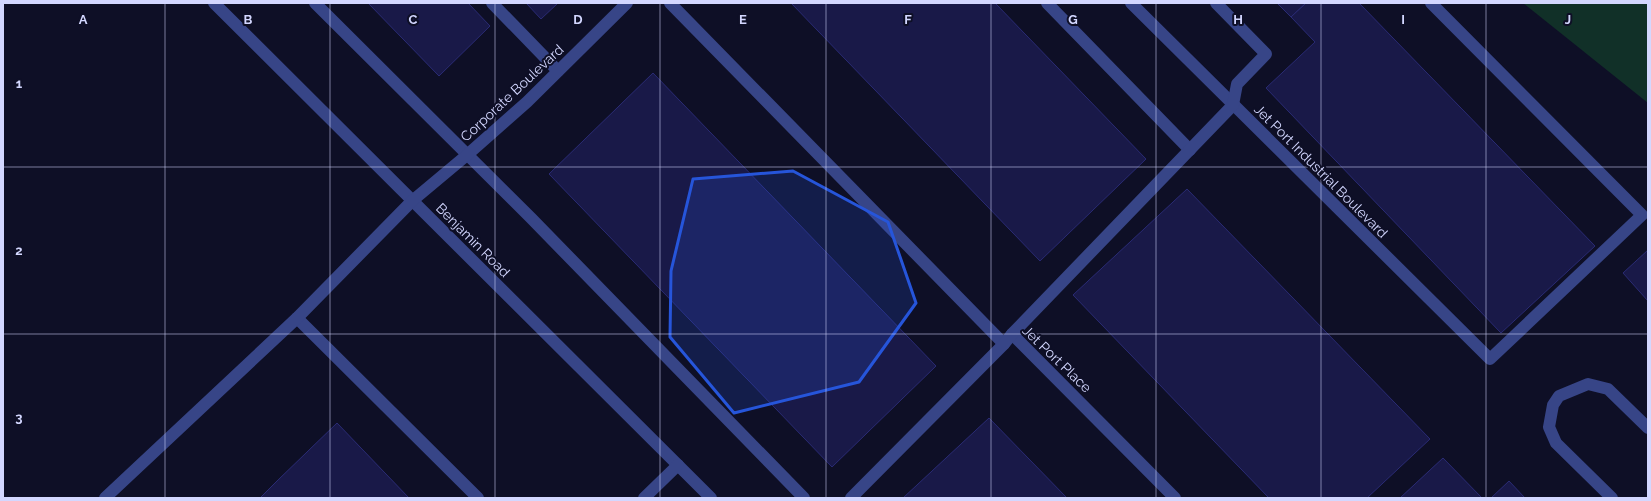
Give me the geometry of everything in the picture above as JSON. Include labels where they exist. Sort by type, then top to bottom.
[{"type":"street","name":"Benjamin Road","points":[[214,3],[711,498]]},
{"type":"street","points":[[315,3],[468,155],[804,498]]},
{"type":"street","points":[[492,3],[558,71]]},
{"type":"street","name":"Corporate Boulevard","points":[[105,498],[297,318],[412,201],[468,155],[558,71],[627,3]]},
{"type":"street","points":[[670,3],[1004,344]]},
{"type":"street","points":[[1047,3],[1190,150]]},
{"type":"street","name":"Jet Port Industrial Boulevard","points":[[1131,3],[1490,359],[1642,215],[1431,3]]},
{"type":"street","points":[[1012,334],[1234,105],[1237,84],[1266,54],[1216,3]]},
{"type":"street","points":[[297,318],[478,498]]},
{"type":"street","name":"Jet Port Place","points":[[851,498],[1004,344],[1012,334],[1175,498]]},
{"type":"street","points":[[1612,498],[1556,443],[1549,428],[1553,405],[1559,396],[1588,384],[1608,389],[1648,428]]},
{"type":"street","points":[[644,498],[678,465]]},
{"type":"highlighted area","points":[[793,171],[888,222],[916,303],[859,382],[734,413],[670,337],[671,271],[693,179]]},
{"type":"green space","points":[[1523,3],[1648,3],[1648,103]]},
{"type":"building","points":[[368,3],[468,3],[490,26],[439,76]]},
{"type":"building","points":[[526,3],[558,3],[541,19]]},
{"type":"building","points":[[791,3],[995,3],[1146,159],[1040,261]]},
{"type":"building","points":[[1277,3],[1306,3],[1291,17]]},
{"type":"building","points":[[1306,3],[1359,3],[1595,246],[1501,333],[1266,88],[1315,42],[1291,17]]},
{"type":"building","points":[[653,73],[936,366],[832,467],[549,174]]},
{"type":"building","points":[[1187,189],[1430,439],[1367,498],[1269,498],[1073,295]]},
{"type":"building","points":[[1648,250],[1648,301],[1623,273]]},
{"type":"building","points":[[989,418],[1067,498],[903,498]]},
{"type":"building","points":[[337,423],[409,498],[260,498],[277,481]]},
{"type":"building","points":[[1443,458],[1482,498],[1400,498]]},
{"type":"building","points":[[1509,481],[1525,498],[1491,498]]}]
